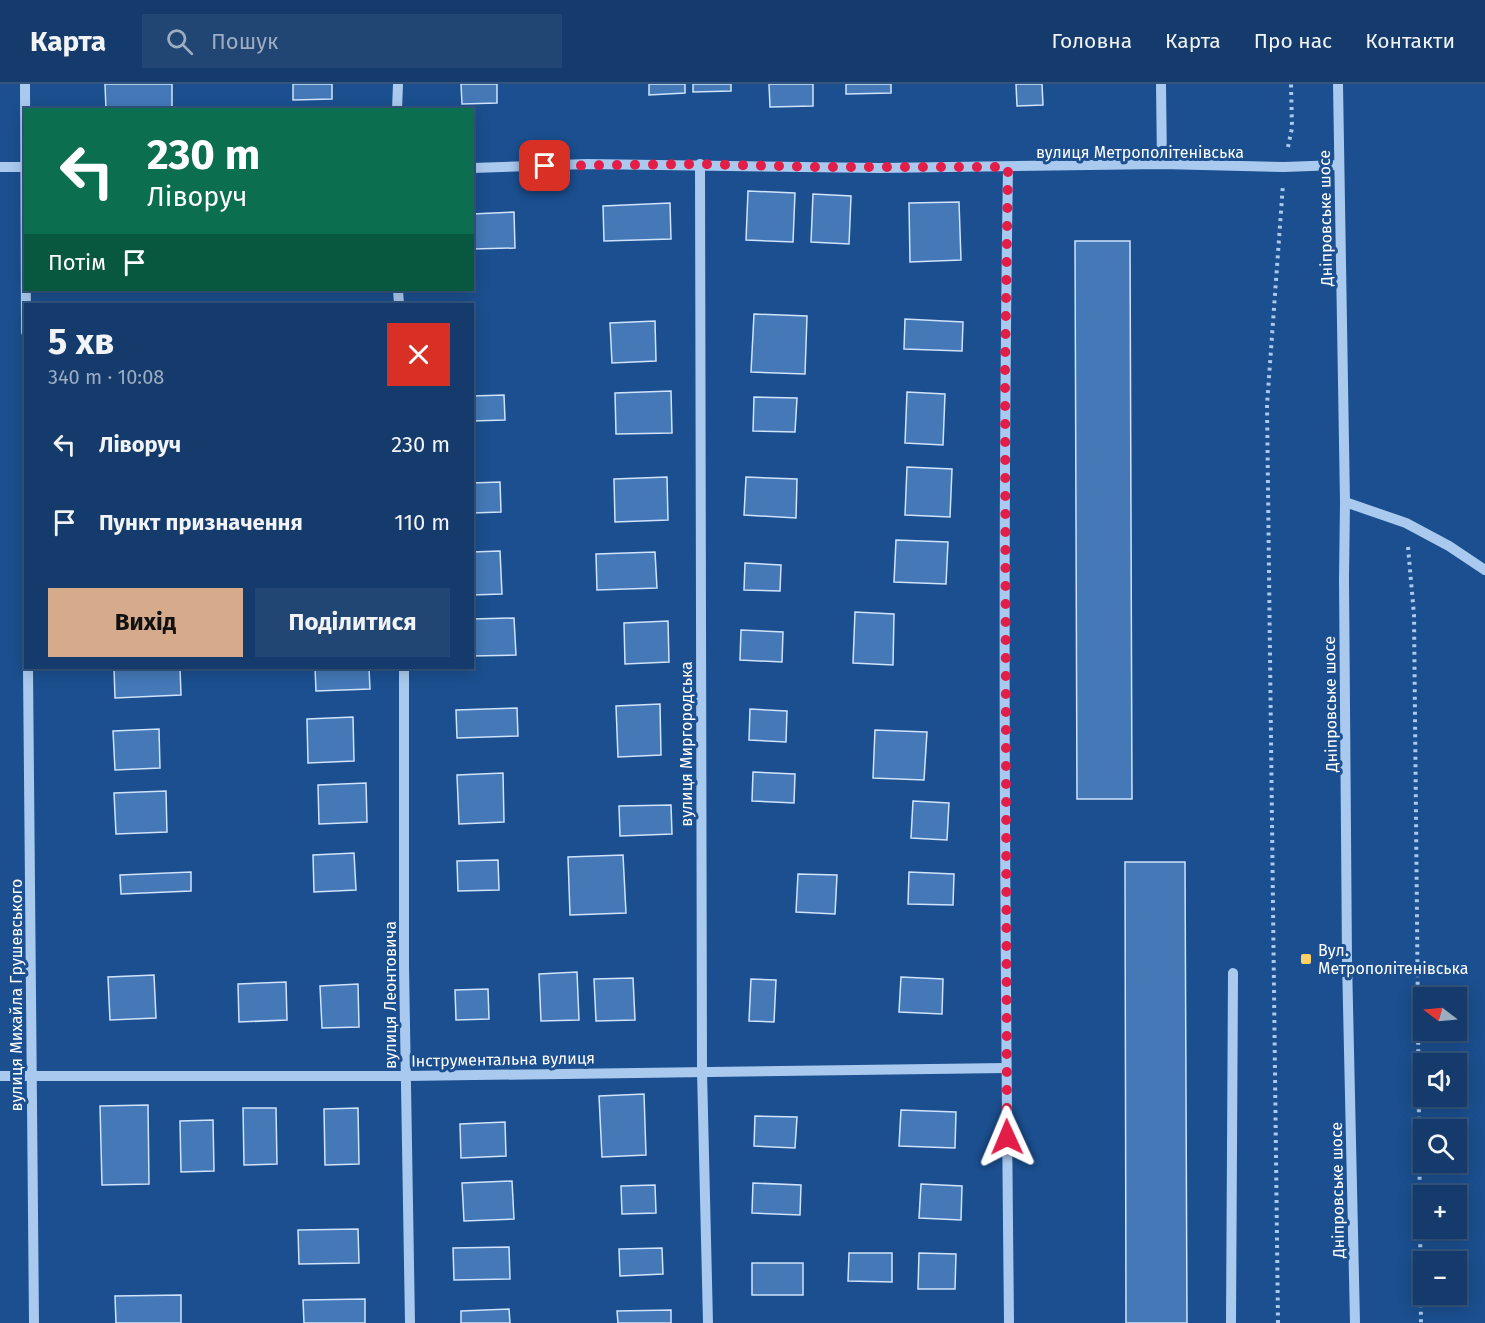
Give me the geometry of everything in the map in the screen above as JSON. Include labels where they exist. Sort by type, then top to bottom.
[{"type":"street","points":[[25,84],[25,108]]},
{"type":"street","points":[[397,108],[398,84]]},
{"type":"street","points":[[1161,84],[1162,164]]},
{"type":"street","name":"Дніпровське шосе","points":[[1338,84],[1345,502],[1347,948],[1355,1323]]},
{"type":"street","name":"вулиця Метрополітенівська","points":[[474,168],[587,164],[814,167],[1339,165]]},
{"type":"street","name":"вулиця Миргородська","points":[[700,164],[702,1071],[708,1323]]},
{"type":"street","points":[[0,167],[24,167]]},
{"type":"street","points":[[1008,167],[1005,370],[1006,1068],[1009,1323]]},
{"type":"street","points":[[1345,502],[1406,523],[1449,546],[1485,570]]},
{"type":"street","name":"вулиця Михайла Грушевського","points":[[28,669],[34,1323]]},
{"type":"street","name":"вулиця Леонтовича","points":[[404,669],[410,1323]]},
{"type":"street","points":[[1231,1323],[1233,973]]},
{"type":"street","name":"Інструментальна вулиця","points":[[0,1077],[406,1076],[1006,1068]]},
{"type":"path","points":[[1278,1323],[1267,405],[1284,167],[1292,129],[1291,84]]},
{"type":"path","points":[[1406,523],[1414,615],[1421,1323]]},
{"type":"building","points":[[105,84],[172,84],[172,108],[106,108]]},
{"type":"building","points":[[293,84],[332,84],[332,99],[293,100]]},
{"type":"building","points":[[461,84],[497,84],[497,103],[462,104]]},
{"type":"building","points":[[649,84],[685,84],[685,93],[649,95]]},
{"type":"building","points":[[693,84],[731,84],[731,91],[693,92]]},
{"type":"building","points":[[769,84],[813,84],[813,106],[770,107]]},
{"type":"building","points":[[846,84],[891,84],[891,93],[846,94]]},
{"type":"building","points":[[1016,84],[1042,84],[1043,105],[1017,106]]},
{"type":"building","points":[[748,191],[795,193],[793,242],[746,240]]},
{"type":"building","points":[[813,194],[851,196],[849,244],[811,242]]},
{"type":"building","points":[[959,202],[961,260],[910,262],[909,203]]},
{"type":"building","points":[[670,203],[671,239],[604,241],[603,206]]},
{"type":"building","points":[[514,212],[515,248],[474,249],[474,214]]},
{"type":"building","points":[[1075,241],[1130,241],[1132,799],[1077,799]]},
{"type":"building","points":[[754,314],[807,316],[805,374],[751,372]]},
{"type":"building","points":[[905,319],[963,322],[962,351],[904,349]]},
{"type":"building","points":[[655,321],[656,361],[612,363],[610,323]]},
{"type":"building","points":[[671,391],[672,433],[616,434],[615,393]]},
{"type":"building","points":[[907,392],[945,394],[943,445],[905,443]]},
{"type":"building","points":[[504,395],[505,420],[474,421],[474,396]]},
{"type":"building","points":[[754,397],[797,398],[795,432],[753,431]]},
{"type":"building","points":[[907,467],[952,469],[950,517],[905,515]]},
{"type":"building","points":[[667,477],[668,520],[615,522],[614,479]]},
{"type":"building","points":[[746,477],[797,479],[796,518],[744,515]]},
{"type":"building","points":[[500,482],[501,512],[474,513],[474,483]]},
{"type":"building","points":[[896,540],[948,542],[946,584],[894,582]]},
{"type":"building","points":[[500,551],[502,594],[474,595],[474,552]]},
{"type":"building","points":[[655,552],[657,588],[597,590],[596,554]]},
{"type":"building","points":[[745,563],[781,565],[780,591],[744,590]]},
{"type":"building","points":[[855,612],[894,614],[893,665],[853,663]]},
{"type":"building","points":[[514,618],[516,655],[474,656],[474,619]]},
{"type":"building","points":[[668,621],[669,662],[625,664],[624,623]]},
{"type":"building","points":[[741,630],[783,632],[782,662],[740,660]]},
{"type":"building","points":[[114,669],[180,669],[181,695],[115,698]]},
{"type":"building","points":[[315,669],[369,669],[370,689],[316,691]]},
{"type":"building","points":[[660,704],[661,755],[618,757],[616,706]]},
{"type":"building","points":[[517,708],[518,736],[457,738],[456,710]]},
{"type":"building","points":[[750,709],[787,711],[786,742],[749,740]]},
{"type":"building","points":[[353,717],[354,761],[308,763],[307,719]]},
{"type":"building","points":[[159,729],[160,768],[115,770],[113,731]]},
{"type":"building","points":[[875,730],[927,732],[924,780],[873,778]]},
{"type":"building","points":[[753,772],[795,774],[794,803],[752,801]]},
{"type":"building","points":[[503,773],[504,822],[459,824],[457,775]]},
{"type":"building","points":[[366,783],[367,822],[319,824],[318,785]]},
{"type":"building","points":[[166,791],[167,832],[116,834],[114,793]]},
{"type":"building","points":[[913,801],[949,803],[947,840],[911,838]]},
{"type":"building","points":[[671,805],[672,834],[620,836],[619,806]]},
{"type":"building","points":[[354,853],[356,890],[314,892],[313,855]]},
{"type":"building","points":[[623,855],[626,913],[570,915],[568,857]]},
{"type":"building","points":[[498,860],[499,890],[458,891],[457,861]]},
{"type":"building","points":[[1125,862],[1185,862],[1187,1323],[1126,1323]]},
{"type":"building","points":[[191,872],[191,891],[121,894],[120,875]]},
{"type":"building","points":[[909,872],[954,874],[953,905],[908,904]]},
{"type":"building","points":[[798,874],[837,875],[835,914],[796,912]]},
{"type":"building","points":[[577,972],[579,1020],[541,1021],[539,974]]},
{"type":"building","points":[[154,975],[156,1018],[110,1020],[108,977]]},
{"type":"building","points":[[901,977],[943,979],[942,1014],[899,1012]]},
{"type":"building","points":[[633,978],[635,1020],[596,1021],[594,979]]},
{"type":"building","points":[[751,979],[776,980],[774,1022],[749,1021]]},
{"type":"building","points":[[286,982],[287,1020],[239,1022],[238,984]]},
{"type":"building","points":[[358,984],[359,1027],[322,1028],[320,986]]},
{"type":"building","points":[[488,989],[489,1019],[456,1020],[455,990]]},
{"type":"building","points":[[644,1094],[646,1155],[602,1157],[599,1096]]},
{"type":"building","points":[[148,1105],[149,1184],[102,1185],[100,1106]]},
{"type":"building","points":[[243,1108],[276,1108],[277,1164],[244,1165]]},
{"type":"building","points":[[358,1108],[359,1164],[325,1165],[324,1109]]},
{"type":"building","points":[[901,1110],[956,1112],[955,1148],[899,1146]]},
{"type":"building","points":[[755,1116],[797,1117],[795,1148],[754,1146]]},
{"type":"building","points":[[213,1120],[214,1171],[181,1172],[180,1121]]},
{"type":"building","points":[[505,1122],[506,1156],[461,1158],[460,1124]]},
{"type":"building","points":[[512,1181],[514,1219],[464,1221],[462,1183]]},
{"type":"building","points":[[753,1183],[801,1185],[800,1215],[752,1213]]},
{"type":"building","points":[[921,1184],[962,1186],[961,1220],[919,1218]]},
{"type":"building","points":[[655,1185],[656,1213],[622,1214],[621,1186]]},
{"type":"building","points":[[358,1229],[359,1263],[299,1264],[298,1230]]},
{"type":"building","points":[[509,1247],[510,1279],[454,1280],[453,1248]]},
{"type":"building","points":[[662,1248],[663,1274],[620,1276],[619,1249]]},
{"type":"building","points":[[849,1253],[892,1253],[892,1282],[848,1281]]},
{"type":"building","points":[[919,1253],[956,1254],[955,1289],[918,1289]]},
{"type":"building","points":[[752,1263],[803,1263],[803,1295],[752,1295]]},
{"type":"building","points":[[181,1295],[181,1323],[116,1323],[115,1296]]},
{"type":"building","points":[[365,1299],[365,1323],[304,1323],[303,1300]]},
{"type":"building","points":[[509,1309],[510,1323],[461,1323],[461,1311]]},
{"type":"building","points":[[671,1310],[671,1323],[618,1323],[617,1311]]},
{"type":"place","name":"Вул. Метрополітенівська","points":[[1306,959]]},
{"type":"route","points":[[545,166],[700,164],[880,168],[1008,167],[1005,370],[1007,1137]]}]
